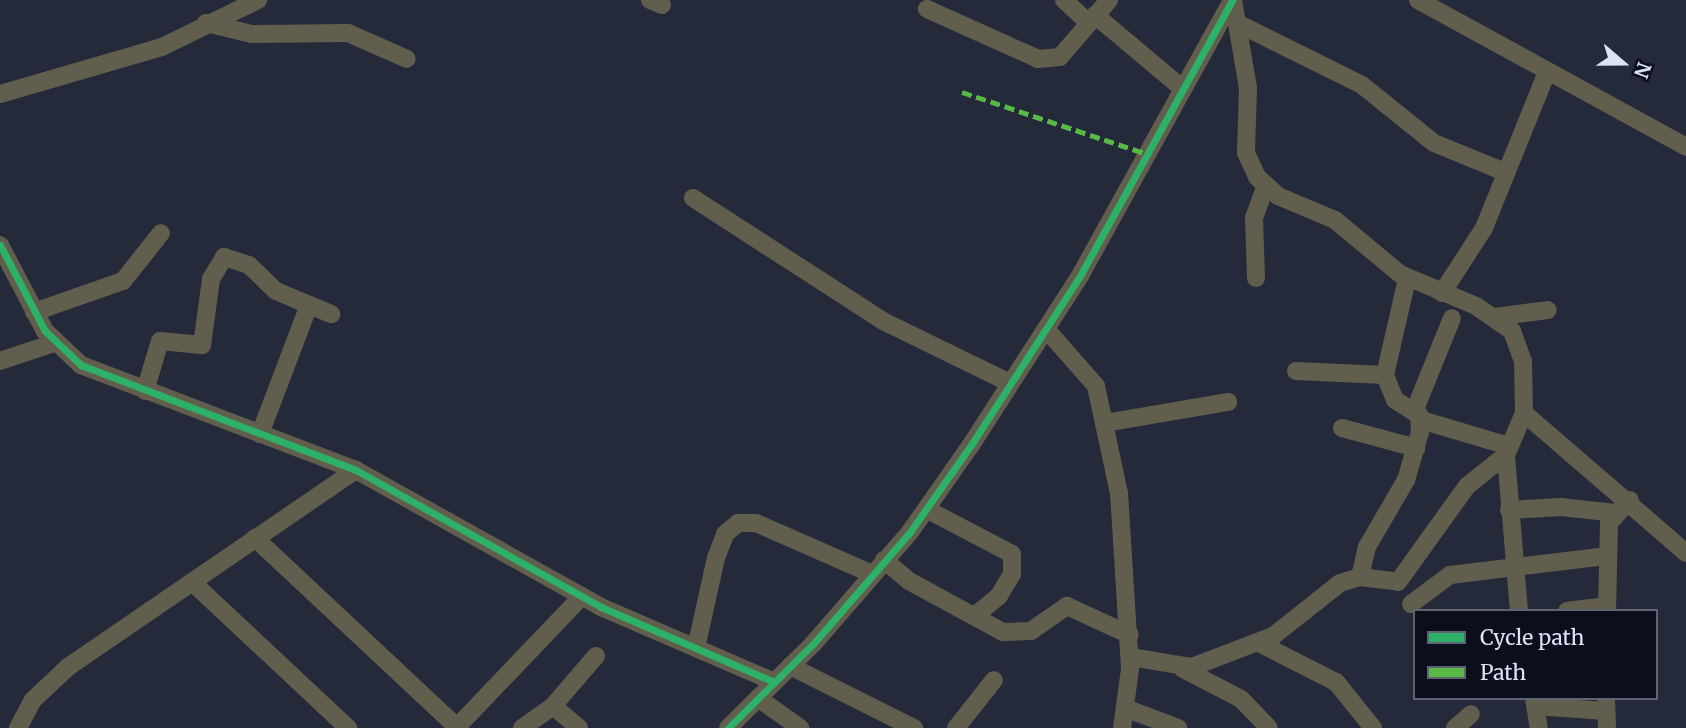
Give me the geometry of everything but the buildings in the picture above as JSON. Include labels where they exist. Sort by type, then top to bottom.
[{"type":"street","points":[[0,94],[162,47],[206,23],[258,0]]},
{"type":"street","points":[[1064,0],[1182,88]]},
{"type":"street","points":[[927,9],[1038,59],[1060,57],[1109,0]]},
{"type":"street","points":[[1233,0],[1248,88],[1246,152],[1266,186],[1335,220],[1407,279],[1495,317],[1520,346],[1524,413],[1508,450],[1509,510],[1519,609]]},
{"type":"street","points":[[728,728],[790,666],[926,509],[1046,329],[1233,0]]},
{"type":"street","points":[[1418,0],[1686,147]]},
{"type":"street","points":[[206,23],[253,34],[348,33],[407,59]]},
{"type":"street","points":[[1237,23],[1362,85],[1434,143],[1505,172]]},
{"type":"street","points":[[1442,293],[1484,228],[1547,72]]},
{"type":"street","points":[[1256,278],[1254,218],[1266,186]]},
{"type":"street","points":[[693,198],[883,321],[1010,383]]},
{"type":"street","points":[[34,312],[123,281],[161,233]]},
{"type":"street","points":[[0,245],[34,312],[54,344],[81,365],[356,470],[582,596],[774,682]]},
{"type":"street","points":[[145,391],[160,341],[202,345],[211,279],[224,257],[243,261],[276,291],[331,314]]},
{"type":"street","points":[[1407,279],[1385,375],[1395,400],[1417,416],[1508,450]]},
{"type":"street","points":[[260,434],[309,305]]},
{"type":"street","points":[[1495,317],[1548,310]]},
{"type":"street","points":[[1360,577],[1367,547],[1402,491],[1416,448],[1417,416],[1452,318]]},
{"type":"street","points":[[1046,329],[1088,373],[1105,423],[1123,517],[1130,657],[1122,728]]},
{"type":"street","points":[[0,361],[54,344]]},
{"type":"street","points":[[1296,371],[1385,375]]},
{"type":"street","points":[[1105,423],[1228,402]]},
{"type":"street","points":[[1524,413],[1630,500],[1686,553]]},
{"type":"street","points":[[1342,428],[1416,448]]},
{"type":"street","points":[[1398,582],[1467,486],[1508,450]]},
{"type":"street","points":[[18,728],[47,684],[254,538],[356,470]]},
{"type":"street","points":[[1607,609],[1608,556],[1615,513],[1630,500]]},
{"type":"street","points":[[1509,510],[1561,507],[1615,513]]},
{"type":"street","points":[[926,509],[1012,554],[1012,573],[999,596],[974,616]]},
{"type":"street","points":[[696,648],[716,558],[725,534],[738,523],[756,523],[872,574]]},
{"type":"street","points":[[254,538],[458,728],[582,596]]},
{"type":"street","points":[[1398,582],[1413,607],[1450,575],[1608,556]]},
{"type":"street","points":[[884,560],[909,582],[993,629],[1025,633],[1067,607],[1130,635]]},
{"type":"street","points":[[1183,669],[1259,643],[1340,583],[1360,577],[1398,582]]},
{"type":"street","points":[[192,582],[348,728]]},
{"type":"street","points":[[1259,643],[1336,682],[1373,728]]},
{"type":"street","points":[[522,728],[553,706],[596,656]]},
{"type":"street","points":[[1130,657],[1183,669],[1241,699],[1269,728]]},
{"type":"street","points":[[790,666],[906,726]]},
{"type":"street","points":[[956,728],[994,680]]},
{"type":"street","points":[[758,698],[800,728]]},
{"type":"street","points":[[1539,728],[1534,702],[1606,713]]},
{"type":"street","points":[[553,706],[579,728]]},
{"type":"street","points":[[1125,708],[1178,728]]},
{"type":"street","points":[[1455,728],[1471,714]]},
{"type":"marked path","points":[[962,92],[1147,154]]},
{"type":"cycle path","points":[[728,728],[813,644],[910,532],[971,445],[1081,274],[1232,0]]},
{"type":"cycle path","points":[[0,245],[45,331],[81,365],[356,470],[601,607],[774,682]]}]
